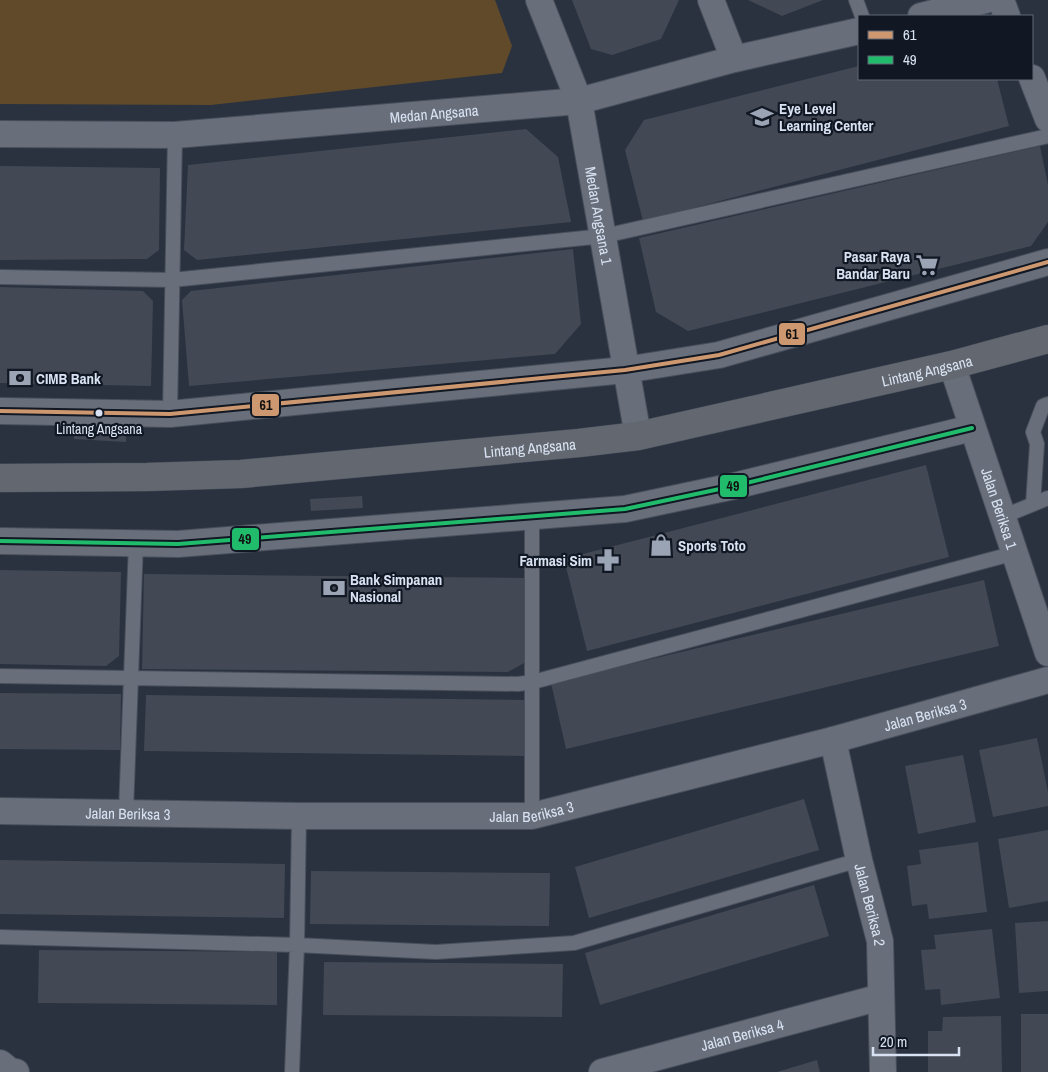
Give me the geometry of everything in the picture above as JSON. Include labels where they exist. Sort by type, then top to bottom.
[{"type":"main road","name":"Lintang Angsana","points":[[0,478],[241,474],[638,436],[952,365],[1048,339]]},
{"type":"street","name":"Medan Angsana 1","points":[[539,0],[579,101],[638,436]]},
{"type":"street","points":[[711,0],[734,59]]},
{"type":"street","points":[[924,15],[986,0]]},
{"type":"street","points":[[1001,0],[1007,15]]},
{"type":"street","name":"Medan Angsana","points":[[0,134],[175,135],[579,101],[734,59],[858,31]]},
{"type":"street","points":[[1033,80],[1048,119]]},
{"type":"street","points":[[0,411],[170,414],[626,370],[719,355],[1048,262]]},
{"type":"street","name":"Jalan Beriksa 1","points":[[952,365],[1048,653]]},
{"type":"street","points":[[0,541],[178,544],[625,509],[734,486],[972,428]]},
{"type":"street","name":"Jalan Beriksa 3","points":[[0,811],[299,816],[532,816],[833,740],[1048,680]]},
{"type":"street","name":"Jalan Beriksa 2","points":[[833,740],[859,860],[880,942],[883,1072]]},
{"type":"street","name":"Jalan Beriksa 4","points":[[602,1072],[881,997]]},
{"type":"street","points":[[0,1063],[10,1071],[16,1072]]},
{"type":"lane","points":[[856,0],[862,15]]},
{"type":"lane","points":[[170,414],[175,135]]},
{"type":"lane","points":[[0,277],[172,280],[604,236],[1048,136]]},
{"type":"lane","points":[[1033,504],[1037,444],[1033,432],[1043,406],[1048,404]]},
{"type":"lane","points":[[1002,517],[1048,498]]},
{"type":"lane","points":[[532,516],[532,816]]},
{"type":"lane","points":[[126,812],[136,542]]},
{"type":"lane","points":[[0,676],[518,684],[533,682],[1016,553]]},
{"type":"lane","points":[[292,1072],[297,945],[299,816]]},
{"type":"lane","points":[[0,937],[297,945],[436,952],[574,943],[859,860]]},
{"type":"shaded area","points":[[0,0],[495,0],[512,46],[502,73],[211,105],[0,104]]},
{"type":"building","points":[[572,0],[679,0],[661,39],[612,55],[591,49]]},
{"type":"building","points":[[748,0],[823,0],[782,16]]},
{"type":"building","points":[[858,66],[858,80],[997,80],[1009,126],[643,221],[625,150],[644,120]]},
{"type":"building","points":[[526,129],[558,157],[571,222],[197,260],[184,250],[188,165]]},
{"type":"building","points":[[1040,146],[1048,185],[1048,222],[1031,246],[688,331],[656,312],[639,238]]},
{"type":"building","points":[[0,166],[160,168],[159,250],[147,259],[0,260]]},
{"type":"building","points":[[573,249],[581,324],[555,354],[189,386],[182,300],[191,291]]},
{"type":"building","points":[[0,287],[143,291],[153,301],[151,386],[0,383]]},
{"type":"building","points":[[74,428],[126,430],[126,442],[74,439]]},
{"type":"building","points":[[926,465],[949,557],[587,651],[564,559]]},
{"type":"building","points":[[362,496],[363,508],[311,511],[310,499]]},
{"type":"building","points":[[0,570],[121,572],[119,656],[106,666],[0,664]]},
{"type":"building","points":[[144,574],[525,578],[524,663],[508,672],[142,669]]},
{"type":"building","points":[[984,580],[999,646],[566,749],[551,683]]},
{"type":"building","points":[[0,693],[121,694],[120,750],[0,749]]},
{"type":"building","points":[[146,695],[525,700],[524,756],[144,751]]},
{"type":"building","points":[[1037,738],[1048,792],[1048,806],[993,817],[979,750]]},
{"type":"building","points":[[963,755],[976,822],[918,834],[905,766]]},
{"type":"building","points":[[804,799],[819,850],[589,918],[575,867]]},
{"type":"building","points":[[1048,830],[1048,901],[1009,908],[998,839]]},
{"type":"building","points":[[978,842],[987,912],[929,919],[927,904],[912,906],[907,866],[921,864],[919,850]]},
{"type":"building","points":[[0,860],[285,864],[284,918],[0,914]]},
{"type":"building","points":[[311,871],[550,873],[549,926],[310,924]]},
{"type":"building","points":[[814,885],[829,936],[600,1005],[585,953]]},
{"type":"building","points":[[1048,921],[1048,991],[1019,993],[1015,923]]},
{"type":"building","points":[[992,929],[1000,998],[941,1005],[940,989],[925,990],[921,950],[936,949],[934,935]]},
{"type":"building","points":[[39,950],[277,952],[277,1005],[38,1003]]},
{"type":"building","points":[[324,962],[563,964],[562,1017],[323,1015]]},
{"type":"building","points":[[1021,1014],[1048,1014],[1048,1072],[1021,1072]]},
{"type":"building","points":[[1001,1016],[1002,1072],[928,1072],[928,1031],[942,1031],[943,1017]]},
{"type":"building","points":[[817,1060],[820,1072],[777,1072]]},
{"type":"transit line","name":"61","points":[[0,411],[170,414],[625,370],[719,355],[1048,262]]},
{"type":"transit line","name":"49","points":[[0,541],[178,544],[625,509],[734,486],[972,428]]},
{"type":"place","name":"Eye Level Learning Center","points":[[762,117]]},
{"type":"place","name":"Pasar Raya Bandar Baru","points":[[927,265]]},
{"type":"place","name":"CIMB Bank","points":[[20,378]]},
{"type":"place","name":"Lintang Angsana","points":[[99,413]]},
{"type":"place","name":"Sports Toto","points":[[661,545]]},
{"type":"place","name":"Farmasi Sim","points":[[608,560]]},
{"type":"place","name":"Bank Simpanan Nasional","points":[[334,588]]}]
